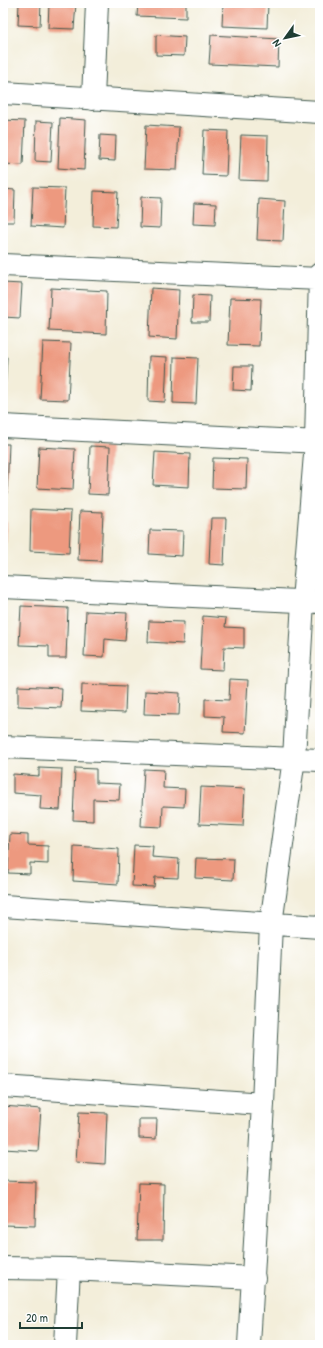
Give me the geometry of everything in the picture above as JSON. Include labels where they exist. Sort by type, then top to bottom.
[{"type":"street","points":[[93,98],[97,3]]},
{"type":"street","points":[[3,93],[320,112]]},
{"type":"street","points":[[3,266],[320,279]]},
{"type":"street","points":[[249,1345],[254,1278],[271,924],[294,758],[312,602],[318,442],[320,274]]},
{"type":"street","points":[[3,426],[318,442]]},
{"type":"street","points":[[3,586],[312,602]]},
{"type":"street","points":[[3,747],[320,760]]},
{"type":"street","points":[[3,906],[320,927]]},
{"type":"street","points":[[3,1086],[263,1104]]},
{"type":"street","points":[[3,1268],[69,1269],[254,1278]]},
{"type":"street","points":[[64,1345],[69,1269]]},
{"type":"building","points":[[19,3],[41,3],[40,26],[18,25]]},
{"type":"building","points":[[49,3],[76,3],[74,29],[48,28]]},
{"type":"building","points":[[138,3],[186,3],[186,18],[137,16]]},
{"type":"building","points":[[223,3],[268,3],[267,28],[222,26]]},
{"type":"building","points":[[156,35],[185,37],[184,56],[156,55]]},
{"type":"building","points":[[211,35],[279,39],[278,67],[209,64]]},
{"type":"building","points":[[60,118],[86,120],[84,170],[58,168]]},
{"type":"building","points":[[3,120],[25,121],[23,165],[3,164]]},
{"type":"building","points":[[36,121],[53,122],[51,162],[35,161]]},
{"type":"building","points":[[146,125],[179,127],[177,170],[144,169]]},
{"type":"building","points":[[204,130],[228,131],[226,176],[202,175]]},
{"type":"building","points":[[100,135],[116,136],[115,161],[99,160]]},
{"type":"building","points":[[241,135],[268,136],[267,181],[239,180]]},
{"type":"building","points":[[33,187],[65,188],[63,228],[31,226]]},
{"type":"building","points":[[3,189],[15,190],[14,222],[3,222]]},
{"type":"building","points":[[94,191],[118,192],[116,227],[93,226]]},
{"type":"building","points":[[141,197],[161,198],[160,228],[140,227]]},
{"type":"building","points":[[259,199],[285,201],[283,241],[257,240]]},
{"type":"building","points":[[194,203],[216,204],[215,225],[193,224]]},
{"type":"building","points":[[3,283],[22,284],[20,318],[3,317]]},
{"type":"building","points":[[51,288],[107,291],[106,334],[49,331]]},
{"type":"building","points":[[151,288],[179,290],[177,339],[149,337]]},
{"type":"building","points":[[193,295],[210,296],[209,322],[192,322]]},
{"type":"building","points":[[230,298],[261,299],[259,346],[228,345]]},
{"type":"building","points":[[43,342],[71,343],[68,400],[40,399]]},
{"type":"building","points":[[149,356],[167,357],[165,402],[148,401]]},
{"type":"building","points":[[3,357],[7,357],[5,391],[3,391]]},
{"type":"building","points":[[174,357],[198,358],[196,404],[173,403]]},
{"type":"building","points":[[234,366],[252,366],[251,391],[233,390]]},
{"type":"building","points":[[3,444],[9,444],[7,493],[3,493]]},
{"type":"building","points":[[90,446],[110,447],[108,495],[88,494]]},
{"type":"building","points":[[39,447],[75,449],[73,490],[37,488]]},
{"type":"building","points":[[155,452],[190,454],[189,487],[153,485]]},
{"type":"building","points":[[213,458],[247,459],[246,489],[212,488]]},
{"type":"building","points":[[31,509],[71,511],[69,553],[30,551]]},
{"type":"building","points":[[80,511],[103,512],[101,561],[78,560]]},
{"type":"building","points":[[211,518],[226,518],[224,565],[209,564]]},
{"type":"building","points":[[3,522],[7,522],[6,543],[3,543]]},
{"type":"building","points":[[150,530],[183,531],[182,556],[149,554]]},
{"type":"building","points":[[21,606],[68,608],[66,658],[49,658],[49,646],[19,645]]},
{"type":"building","points":[[86,611],[127,613],[125,641],[105,639],[104,657],[84,656]]},
{"type":"building","points":[[203,616],[226,618],[225,627],[244,628],[244,648],[224,647],[223,670],[200,669]]},
{"type":"building","points":[[149,621],[184,622],[183,644],[148,642]]},
{"type":"building","points":[[230,679],[248,680],[245,733],[223,732],[224,717],[205,716],[205,699],[229,700]]},
{"type":"building","points":[[82,684],[126,686],[125,713],[81,711]]},
{"type":"building","points":[[18,686],[62,688],[61,708],[18,706]]},
{"type":"building","points":[[145,691],[180,693],[179,715],[144,714]]},
{"type":"building","points":[[39,768],[62,769],[60,810],[40,809],[41,795],[13,793],[13,774],[39,776]]},
{"type":"building","points":[[75,768],[96,769],[96,783],[120,784],[119,800],[93,799],[93,821],[73,820]]},
{"type":"building","points":[[144,769],[164,770],[163,788],[185,789],[184,807],[163,806],[162,827],[141,826]]},
{"type":"building","points":[[201,787],[245,789],[243,826],[199,824]]},
{"type":"building","points":[[10,834],[28,835],[28,845],[48,846],[48,864],[30,863],[30,874],[8,873]]},
{"type":"building","points":[[134,845],[153,846],[152,857],[179,859],[178,878],[155,877],[154,887],[132,886]]},
{"type":"building","points":[[74,846],[119,849],[118,884],[73,881]]},
{"type":"building","points":[[196,858],[234,859],[233,880],[195,878]]},
{"type":"building","points":[[318,864],[320,864],[320,887],[317,886]]},
{"type":"building","points":[[3,1106],[41,1109],[38,1151],[3,1149]]},
{"type":"building","points":[[79,1112],[107,1113],[105,1164],[76,1162]]},
{"type":"building","points":[[139,1119],[157,1119],[156,1139],[139,1138]]},
{"type":"building","points":[[3,1181],[36,1182],[35,1226],[3,1225]]},
{"type":"building","points":[[139,1183],[164,1184],[163,1240],[137,1240]]}]
